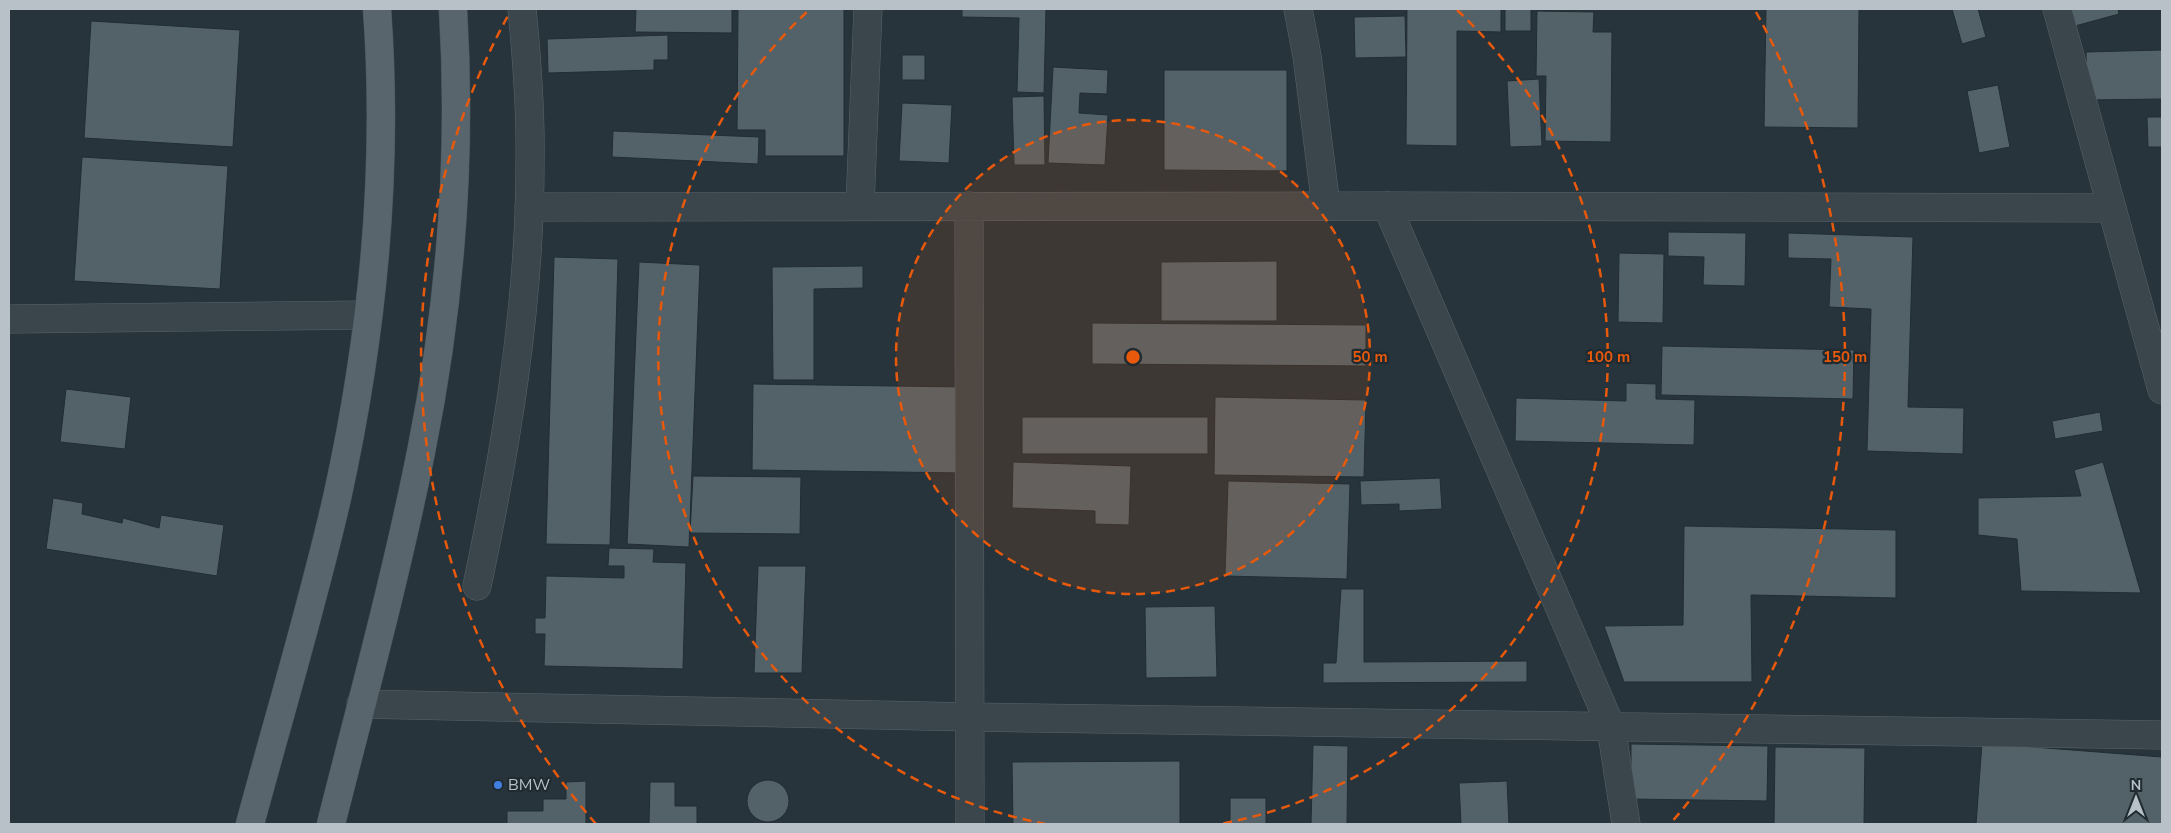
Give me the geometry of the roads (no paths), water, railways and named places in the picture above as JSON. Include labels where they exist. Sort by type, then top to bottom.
[{"type":"main road","points":[[250,824],[315,586],[337,497],[354,406],[368,315],[377,217],[380,128],[377,9]]},
{"type":"main road","points":[[331,824],[419,460],[438,347],[449,243],[455,137],[454,9]]},
{"type":"street","points":[[477,586],[492,516],[514,374],[529,207],[528,87],[522,9]]},
{"type":"street","points":[[860,206],[868,9]]},
{"type":"street","points":[[1298,9],[1307,56],[1326,206]]},
{"type":"street","points":[[2057,9],[2162,390]]},
{"type":"street","points":[[969,206],[970,824]]},
{"type":"street","points":[[529,207],[1387,206],[2112,208]]},
{"type":"street","points":[[1387,206],[1612,727],[1626,824]]},
{"type":"street","points":[[9,319],[368,315]]},
{"type":"street","points":[[361,704],[970,717],[2162,735]]},
{"type":"place","name":"BMW","points":[[498,785]]}]
